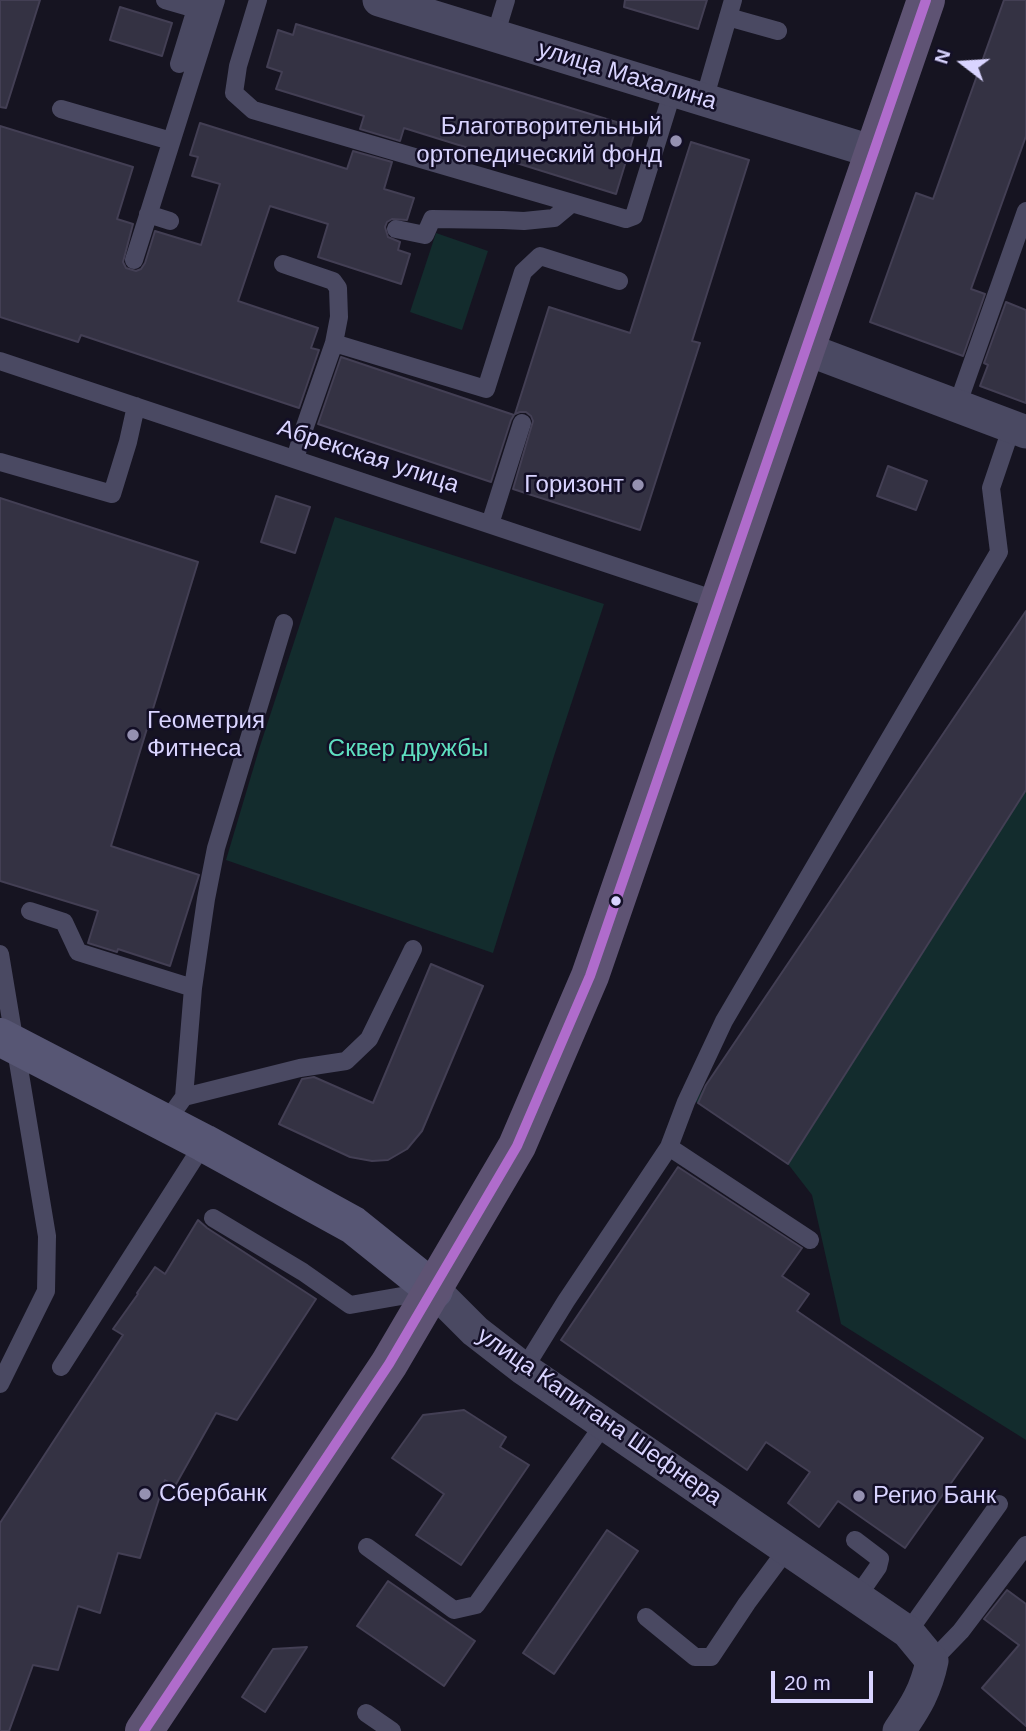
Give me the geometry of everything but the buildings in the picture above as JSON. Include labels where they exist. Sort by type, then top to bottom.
[{"type":"main road","points":[[144,1731],[382,1375],[517,1146],[590,976],[926,0]]},
{"type":"main road","name":"улица Капитана Шефнера","points":[[7,1041],[175,1109],[204,1143],[353,1225],[433,1290]]},
{"type":"street","name":"улица Махалина","points":[[379,0],[874,152]]},
{"type":"street","points":[[806,349],[1019,429]]},
{"type":"street","name":"улица Капитана Шефнера","points":[[433,1290],[475,1331],[524,1369],[908,1632],[932,1661]]},
{"type":"street","points":[[900,1731],[928,1681],[932,1661]]},
{"type":"lane","points":[[165,0],[196,9],[215,0]]},
{"type":"lane","points":[[134,260],[215,0]]},
{"type":"lane","points":[[258,0],[238,66],[234,93],[253,110],[626,219],[634,216],[730,8],[778,31]]},
{"type":"lane","points":[[495,36],[506,0]]},
{"type":"lane","points":[[179,65],[196,9]]},
{"type":"lane","points":[[61,109],[171,141]]},
{"type":"lane","points":[[396,229],[425,236],[432,219],[524,221],[554,218],[572,203]]},
{"type":"lane","points":[[957,406],[1026,211]]},
{"type":"lane","points":[[148,214],[170,221]]},
{"type":"lane","points":[[334,343],[491,391],[523,271],[540,256],[619,281]]},
{"type":"lane","points":[[283,264],[333,281],[338,288],[340,317],[334,343],[295,459]]},
{"type":"lane","name":"Абрекская улица","points":[[0,361],[719,601]]},
{"type":"lane","points":[[0,462],[112,494],[136,406]]},
{"type":"lane","points":[[490,524],[522,423]]},
{"type":"lane","points":[[524,1369],[669,1147],[686,1102],[724,1021],[999,552],[991,488],[1019,429]]},
{"type":"lane","points":[[284,623],[216,848],[175,1109],[300,1068],[346,1061],[369,1039],[413,949]]},
{"type":"lane","points":[[30,911],[64,922],[78,952],[193,988]]},
{"type":"lane","points":[[0,954],[7,1041],[47,1236],[46,1291],[0,1384]]},
{"type":"lane","points":[[61,1367],[204,1143]]},
{"type":"lane","points":[[669,1147],[810,1240]]},
{"type":"lane","points":[[213,1218],[303,1272],[350,1305],[433,1290]]},
{"type":"lane","points":[[367,1547],[454,1610],[476,1605],[604,1424]]},
{"type":"lane","points":[[908,1632],[999,1504]]},
{"type":"lane","points":[[855,1540],[880,1559],[878,1567],[857,1597]]},
{"type":"lane","points":[[932,1661],[961,1631],[1026,1545]]},
{"type":"lane","points":[[646,1618],[695,1657],[711,1657],[787,1549]]},
{"type":"lane","points":[[366,1713],[392,1731]]},
{"type":"green space","points":[[436,233],[488,251],[462,330],[410,312]]},
{"type":"green space","name":"Сквер дружбы","points":[[335,517],[604,604],[493,953],[226,860],[260,746]]},
{"type":"green space","points":[[1026,611],[1026,1440],[841,1324],[812,1195],[788,1164],[695,1101]]},
{"type":"transit line","points":[[144,1731],[389,1364],[517,1146],[590,976],[926,0]]},
{"type":"place","name":"Благотворительный ортопедический фонд","points":[[676,141]]},
{"type":"place","name":"Горизонт","points":[[638,485]]},
{"type":"place","name":"Геометрия Фитнеса","points":[[133,735]]},
{"type":"place","name":"Сбербанк","points":[[145,1494]]},
{"type":"place","name":"Регио Банк","points":[[859,1496]]}]
